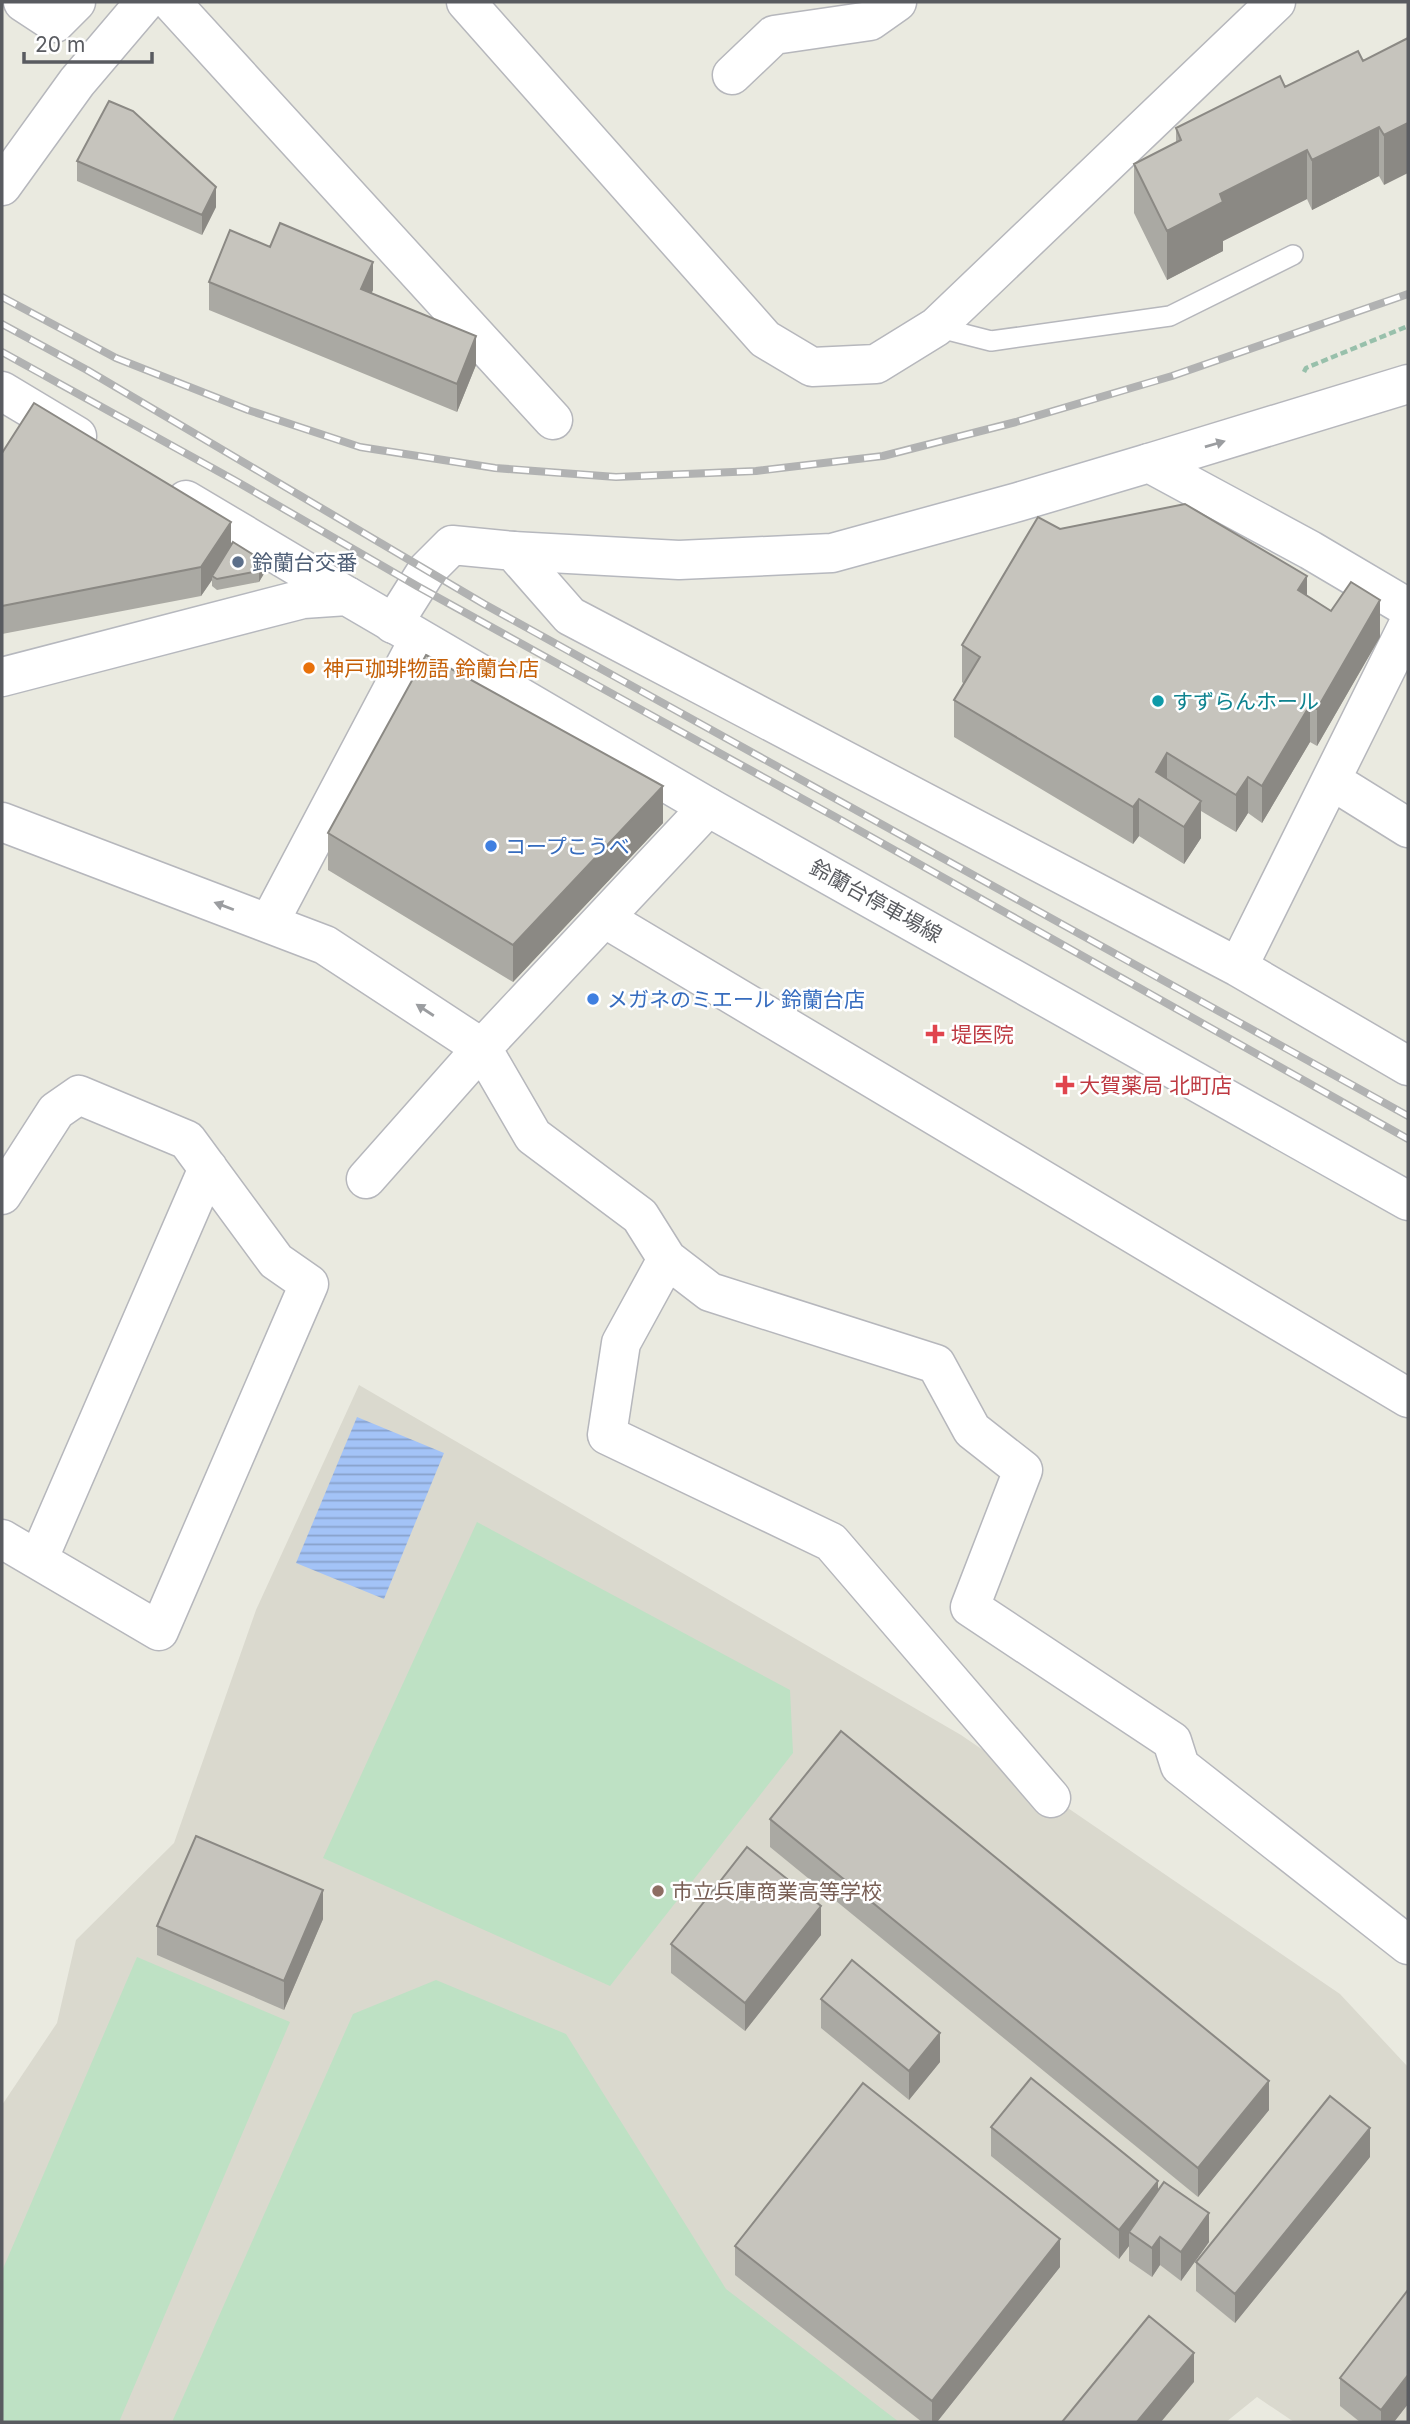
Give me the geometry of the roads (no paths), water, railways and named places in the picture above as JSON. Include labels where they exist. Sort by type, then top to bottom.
[{"type":"street","points":[[23,2],[55,23],[76,2]]},
{"type":"street","points":[[2,187],[77,82],[145,2]]},
{"type":"street","points":[[171,2],[553,420]]},
{"type":"street","points":[[732,75],[774,35],[870,21],[897,2]]},
{"type":"street","points":[[469,3],[765,339],[812,367],[876,364],[936,327],[1276,2]]},
{"type":"street","points":[[269,923],[406,632],[427,570],[452,545],[679,560],[832,552],[1018,502],[1408,384]]},
{"type":"street","points":[[2,391],[109,455]]},
{"type":"street","points":[[1149,463],[1310,550],[1408,608]]},
{"type":"street","name":"鈴蘭台停車場線","points":[[156,483],[708,807],[1408,1201]]},
{"type":"street","points":[[513,551],[570,616],[1238,967],[1408,1066]]},
{"type":"street","points":[[2,677],[303,599],[347,596]]},
{"type":"street","points":[[1238,967],[1408,625]]},
{"type":"street","points":[[1331,779],[1408,828]]},
{"type":"street","points":[[366,1179],[482,1048],[708,807]]},
{"type":"street","points":[[2,822],[325,945],[482,1048],[533,1136],[640,1216],[667,1259],[710,1292],[936,1364],[972,1430],[1023,1470],[970,1608],[1172,1741],[1180,1766],[1408,1945]]},
{"type":"street","points":[[604,918],[1408,1398]]},
{"type":"street","points":[[2,1195],[56,1111],[79,1095],[187,1140],[276,1261],[309,1284],[159,1631],[2,1539]]},
{"type":"street","points":[[38,1560],[208,1168]]},
{"type":"street","points":[[667,1259],[621,1343],[607,1435],[831,1542],[1051,1798]]},
{"type":"lane","points":[[936,327],[991,341],[1170,316],[1293,255]]},
{"type":"water","points":[[357,1417],[444,1453],[384,1599],[296,1563]]},
{"type":"railway","points":[[2,297],[116,358],[248,410],[360,447],[495,468],[616,477],[756,471],[883,456],[1016,422],[1172,376],[1408,294]]},
{"type":"railway","points":[[2,324],[87,370],[484,604],[1408,1116]]},
{"type":"railway","points":[[2,352],[1408,1139]]},
{"type":"place","name":"鈴蘭台交番","points":[[238,562]]},
{"type":"place","name":"神戸珈琲物語 鈴蘭台店","points":[[309,668]]},
{"type":"place","name":"すずらんホール","points":[[1158,701]]},
{"type":"place","name":"コープこうべ","points":[[491,846]]},
{"type":"place","name":"メガネのミエール 鈴蘭台店","points":[[593,999]]},
{"type":"place","name":"堤医院","points":[[935,1034]]},
{"type":"place","name":"大賀薬局 北町店","points":[[1065,1085]]},
{"type":"place","name":"市立兵庫商業高等学校","points":[[658,1891]]}]
